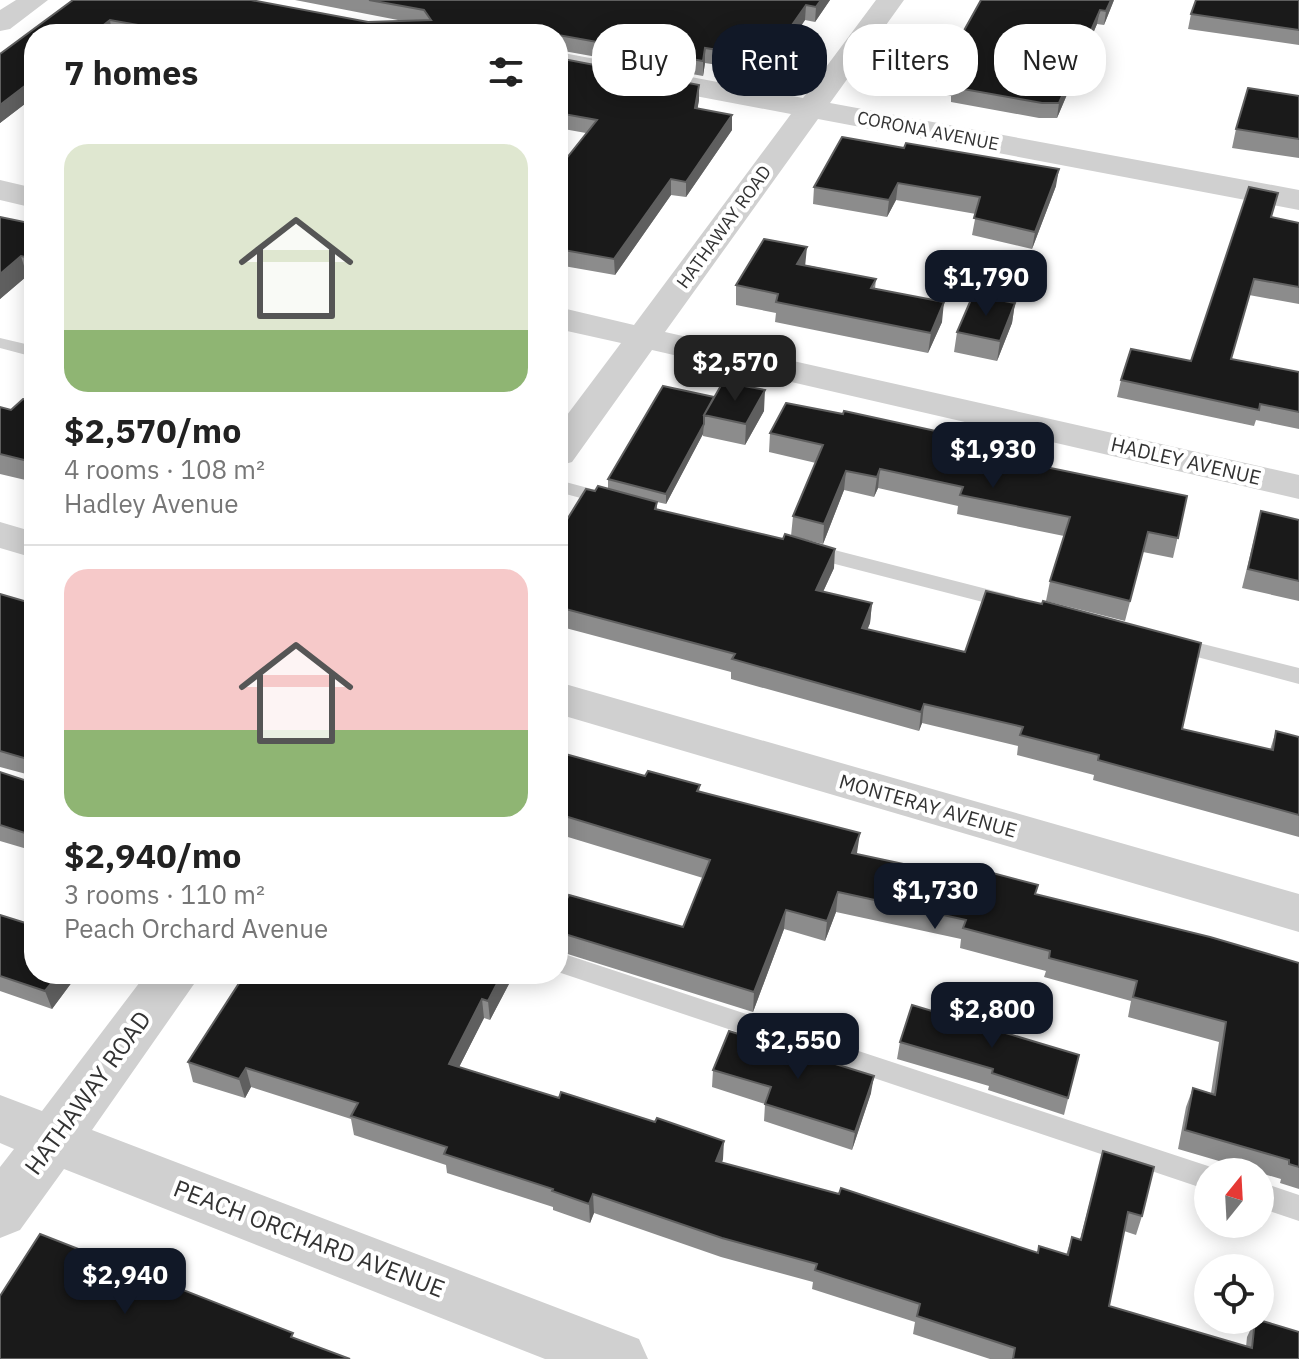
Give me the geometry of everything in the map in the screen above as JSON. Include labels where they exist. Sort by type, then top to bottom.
[{"type":"street","points":[[0,23],[34,0]]},
{"type":"street","name":"HATHAWAY ROAD","points":[[568,440],[890,0]]},
{"type":"street","name":"CORONA AVENUE","points":[[568,63],[1299,200]]},
{"type":"street","points":[[0,190],[24,196]]},
{"type":"street","name":"HADLEY AVENUE","points":[[568,320],[1299,487]]},
{"type":"street","points":[[0,535],[24,542]]},
{"type":"street","name":"MONTERAY AVENUE","points":[[568,701],[1299,913]]},
{"type":"street","name":"HATHAWAY ROAD","points":[[0,1212],[168,984]]},
{"type":"street","name":"PEACH ORCHARD AVENUE","points":[[0,1119],[618,1359]]},
{"type":"lane","points":[[0,343],[24,349]]},
{"type":"lane","points":[[568,489],[635,506]]},
{"type":"lane","points":[[790,545],[1037,609]]},
{"type":"lane","points":[[1145,636],[1299,676]]},
{"type":"lane","points":[[568,965],[1194,1173]]},
{"type":"lane","points":[[1274,1200],[1299,1208]]},
{"type":"building","points":[[73,0],[251,0],[368,22],[431,20],[424,10],[369,0],[821,0],[816,7],[806,5],[793,24],[712,24],[712,49],[705,48],[703,61],[696,60],[696,24],[592,24],[592,41],[568,37],[568,24],[133,24],[110,20],[105,24],[41,24]]},
{"type":"building","points":[[981,0],[1111,0],[1106,11],[1100,10],[1094,24],[994,24],[994,94],[978,92],[978,24],[968,24]]},
{"type":"building","points":[[1196,0],[1299,0],[1299,30],[1191,14]]},
{"type":"building","points":[[24,36],[24,87],[0,105],[0,54]]},
{"type":"building","points":[[568,60],[592,65],[592,96],[696,96],[696,84],[699,85],[695,108],[732,115],[686,182],[671,179],[614,259],[568,251],[568,156],[597,120],[568,115]]},
{"type":"building","points":[[1248,88],[1299,96],[1299,139],[1236,129]]},
{"type":"building","points":[[1003,96],[1062,96],[1059,103]]},
{"type":"building","points":[[842,137],[904,148],[906,143],[1059,169],[1035,232],[974,218],[980,197],[898,183],[889,200],[814,187]]},
{"type":"building","points":[[1249,187],[1278,193],[1271,217],[1299,223],[1299,287],[1254,279],[1231,359],[1299,372],[1299,412],[1260,404],[1259,410],[1121,380],[1131,349],[1191,361]]},
{"type":"building","points":[[0,217],[24,222],[24,257],[0,274]]},
{"type":"building","points":[[764,239],[807,247],[797,264],[876,279],[871,288],[944,302],[931,333],[776,302],[778,294],[736,285]]},
{"type":"building","points":[[973,295],[1015,303],[1000,341],[957,332]]},
{"type":"building","points":[[723,382],[765,390],[746,424],[704,415]]},
{"type":"building","points":[[663,386],[714,397],[704,415],[704,424],[666,494],[608,479]]},
{"type":"building","points":[[24,399],[24,460],[0,454],[0,407],[11,410]]},
{"type":"building","points":[[786,403],[843,414],[844,411],[963,437],[961,441],[1028,455],[1026,463],[1187,496],[1178,538],[1148,532],[1130,601],[1050,581],[1070,517],[960,495],[963,487],[880,469],[877,477],[846,471],[824,524],[793,516],[823,445],[770,433]]},
{"type":"building","points":[[598,486],[657,502],[655,509],[783,539],[785,534],[835,549],[816,590],[872,603],[862,628],[965,652],[986,591],[1042,604],[1043,601],[1201,643],[1182,729],[1273,750],[1276,731],[1299,737],[1299,815],[1098,760],[1099,755],[1020,735],[1023,727],[924,704],[921,712],[732,659],[735,654],[568,610],[568,518],[586,489],[595,491]]},
{"type":"building","points":[[1261,511],[1299,520],[1299,581],[1248,569]]},
{"type":"building","points":[[0,594],[24,601],[24,758],[0,751]]},
{"type":"building","points":[[568,755],[645,776],[648,771],[700,785],[697,791],[860,833],[852,853],[978,880],[981,870],[1038,885],[1035,894],[1210,937],[1299,963],[1299,1167],[1289,1164],[1289,1160],[1185,1130],[1193,1088],[1215,1095],[1226,1022],[1133,997],[1137,981],[1049,958],[1050,951],[963,928],[966,920],[838,892],[827,921],[786,910],[754,992],[568,935],[569,895],[683,927],[710,860],[568,817]]},
{"type":"building","points":[[0,772],[24,780],[24,833],[0,825]]},
{"type":"building","points":[[0,915],[24,922],[24,984],[0,976]]},
{"type":"building","points":[[24,984],[51,984],[45,991]]},
{"type":"building","points":[[239,984],[497,984],[488,1001],[482,999],[449,1064],[559,1098],[561,1092],[655,1122],[657,1118],[724,1141],[716,1161],[839,1194],[841,1188],[1038,1253],[1039,1246],[1068,1255],[1072,1237],[1081,1240],[1103,1151],[1154,1167],[1142,1216],[1128,1212],[1109,1306],[1194,1331],[1194,1334],[1204,1334],[1252,1348],[1254,1334],[1274,1334],[1274,1324],[1299,1332],[1299,1359],[1013,1359],[1015,1348],[917,1316],[920,1304],[815,1270],[817,1264],[722,1238],[593,1194],[589,1204],[553,1189],[444,1154],[447,1147],[351,1116],[358,1103],[246,1068],[239,1079],[188,1062]]},
{"type":"building","points":[[912,1005],[1079,1055],[1068,1098],[992,1073],[993,1069],[900,1042]]},
{"type":"building","points":[[729,1031],[874,1076],[855,1132],[765,1104],[771,1087],[713,1070]]},
{"type":"building","points":[[40,1234],[293,1333],[291,1337],[350,1359],[0,1359],[0,1296]]}]
